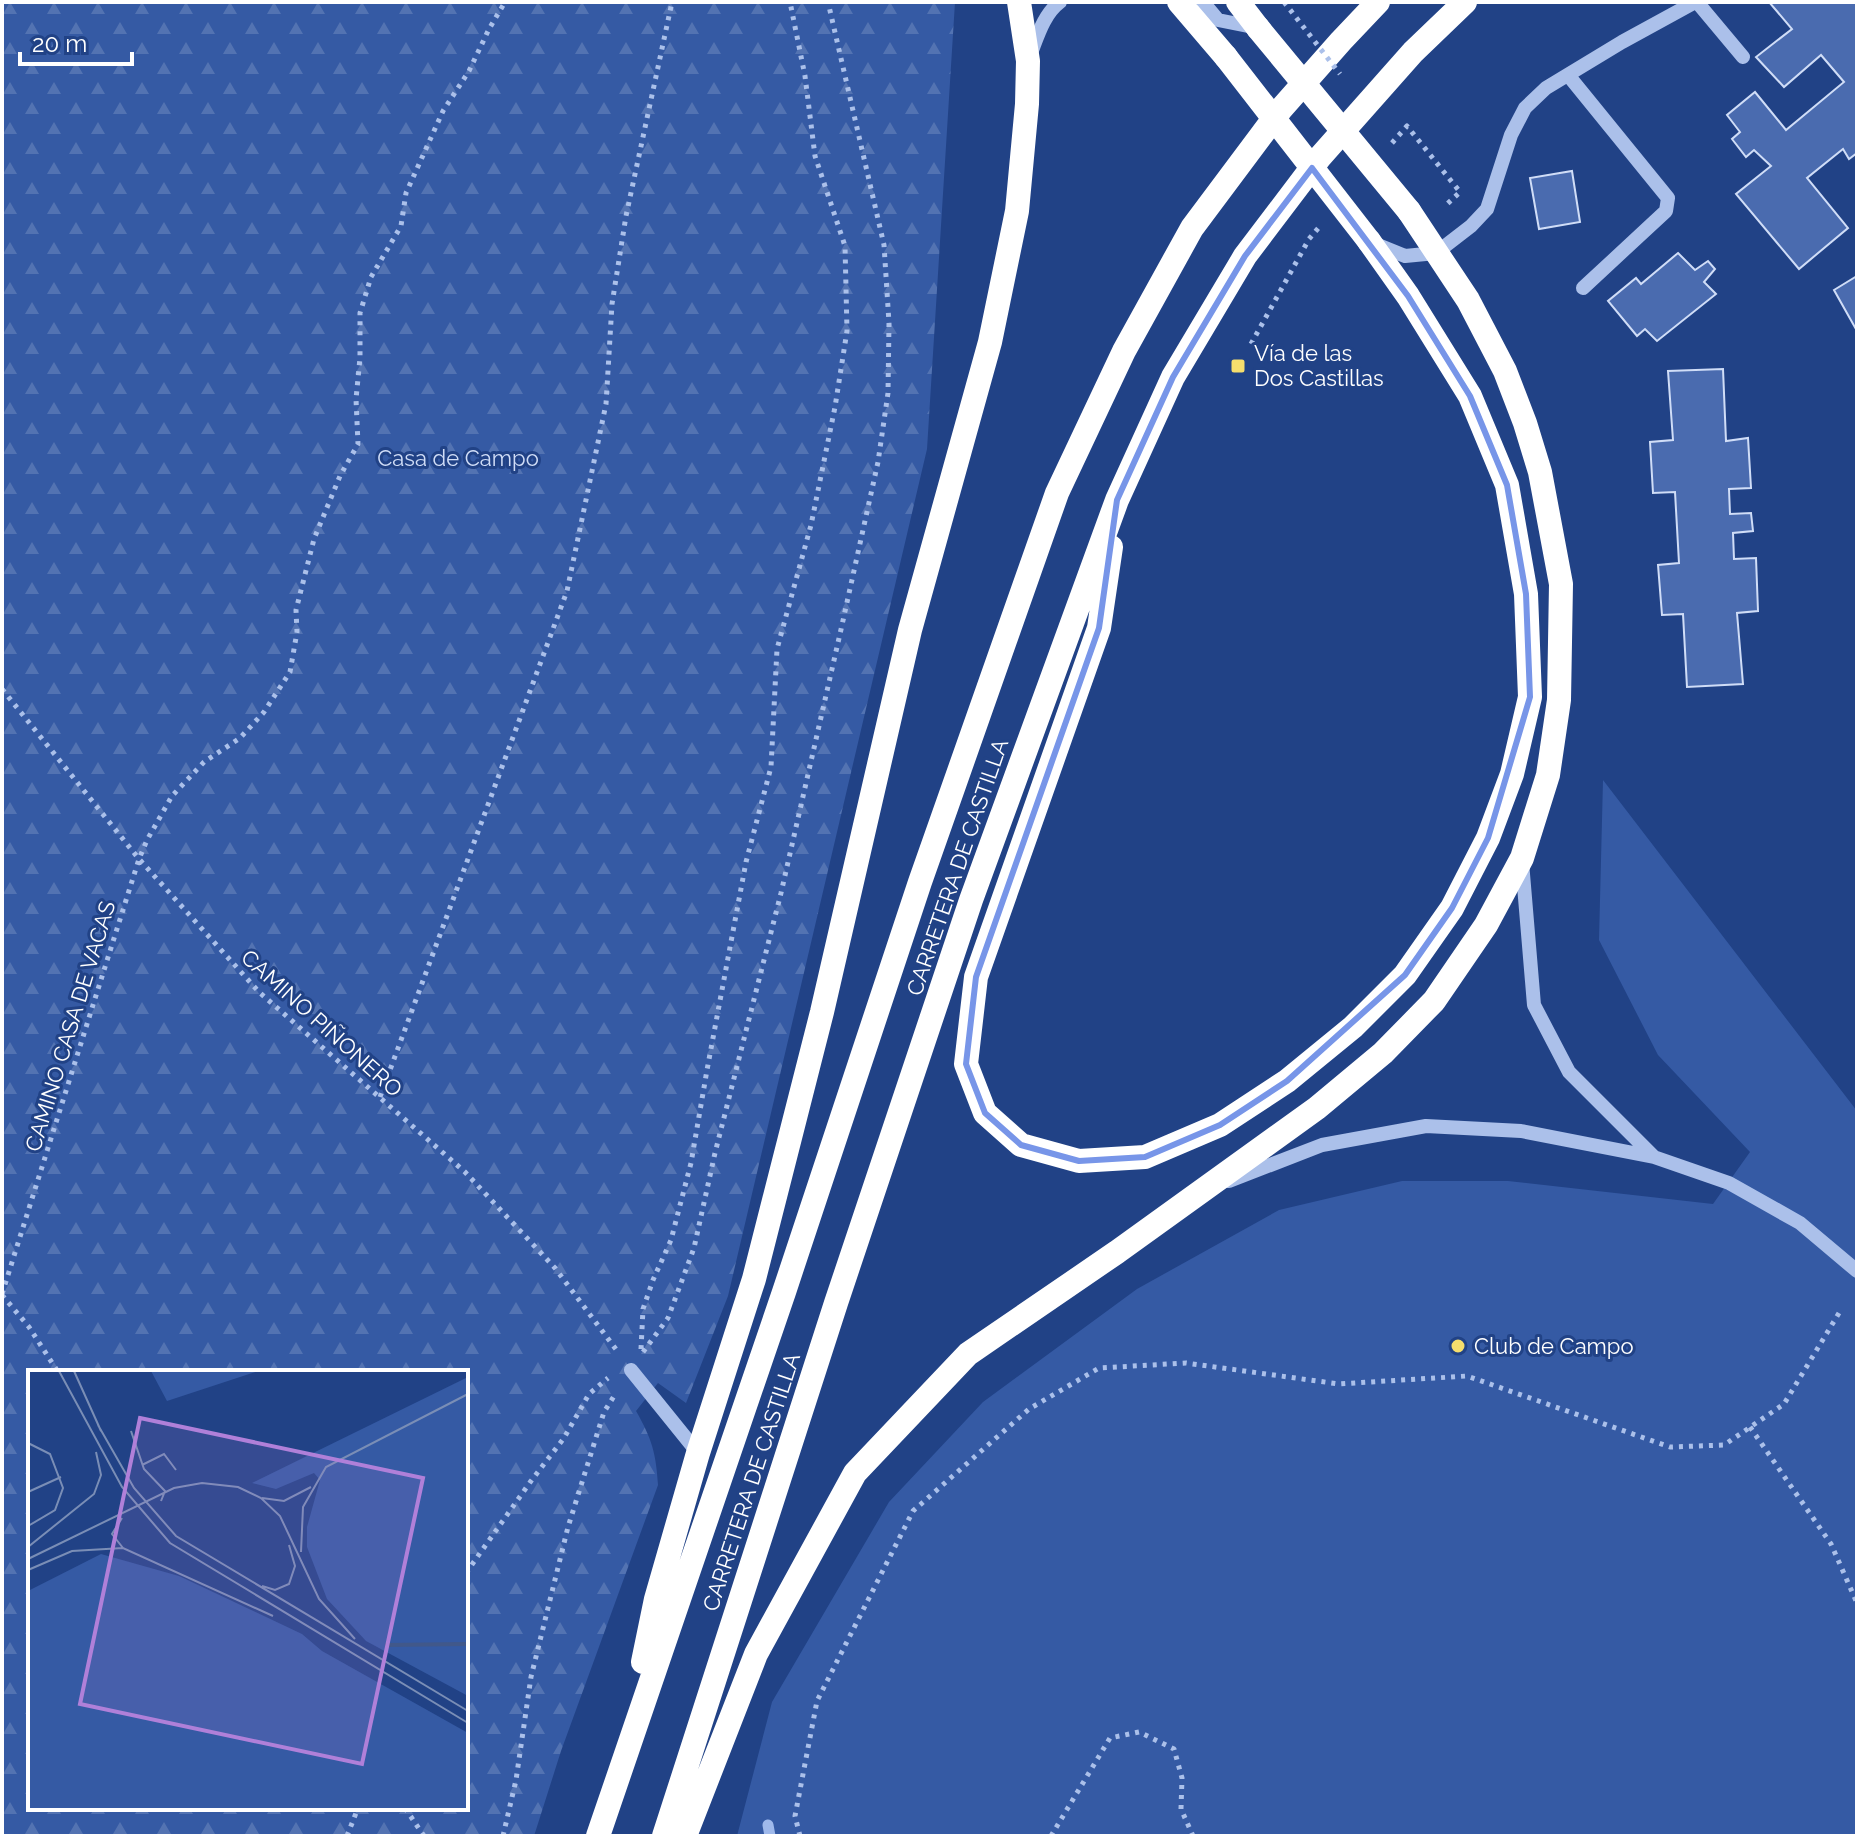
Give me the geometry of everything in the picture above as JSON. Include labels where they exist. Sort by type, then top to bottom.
[{"type":"highway","points":[[626,1751],[656,1599],[698,1453],[754,1279],[822,1012],[910,630],[990,342],[1017,211],[1027,104],[1028,61],[1019,2]]},
{"type":"highway","points":[[1117,500],[1099,628],[976,977],[966,1064],[985,1113],[1021,1145],[1079,1161],[1145,1157],[1220,1125],[1287,1081],[1353,1027],[1405,975],[1452,908],[1488,838],[1512,774],[1530,697],[1526,594],[1507,485],[1470,396],[1408,296],[1369,241],[1226,57],[1179,2]]},
{"type":"highway","points":[[685,1836],[756,1654],[855,1473],[968,1354],[1117,1252],[1317,1108],[1383,1053],[1434,1001],[1486,925],[1522,858],[1548,775],[1559,700],[1561,584],[1540,472],[1505,371],[1468,300],[1409,211],[1238,2]]},
{"type":"highway","name":"CARRETERA DE CASTILLA","points":[[598,1836],[920,882],[1057,493],[1124,351],[1192,228],[1281,109],[1378,2]]},
{"type":"highway","name":"CARRETERA DE CASTILLA","points":[[664,1836],[836,1303],[971,900],[1117,500],[1173,377],[1245,256],[1320,157],[1413,52],[1465,2]]},
{"type":"lane","points":[[1028,61],[1039,31],[1052,8],[1060,2]]},
{"type":"lane","points":[[1203,2],[1218,20],[1258,28]]},
{"type":"lane","points":[[1369,241],[1405,256],[1436,253],[1471,226],[1487,209],[1511,135],[1525,108],[1546,88],[1696,2],[1743,57]]},
{"type":"lane","points":[[1568,75],[1668,198],[1666,211],[1583,288]]},
{"type":"lane","points":[[1522,858],[1534,1005],[1569,1072],[1654,1157]]},
{"type":"lane","points":[[1195,1195],[1322,1145],[1426,1126],[1521,1131],[1654,1157],[1729,1183],[1800,1223],[1857,1271]]},
{"type":"lane","points":[[631,1370],[698,1453]]},
{"type":"path","name":"CAMINO CASA DE VACAS","points":[[2,1295],[147,840],[172,796],[204,762],[240,738],[264,712],[290,672],[297,632],[296,610],[314,539],[340,476],[358,444],[356,399],[360,313],[371,277],[401,226],[406,193],[443,111],[469,71],[505,2]]},
{"type":"path","points":[[380,1097],[567,591],[606,404],[612,304],[626,216],[672,2]]},
{"type":"path","points":[[790,2],[805,76],[815,156],[845,246],[847,331],[811,525],[777,649],[771,767],[746,862],[691,1163],[671,1240],[643,1309],[641,1355],[668,1318],[694,1248],[781,893],[842,625],[878,462],[888,393],[889,323],[884,245],[828,2]]},
{"type":"path","points":[[1407,126],[1460,192]]},
{"type":"path","name":"CAMINO PIÑONERO","points":[[2,689],[139,859],[259,992],[465,1172],[555,1268],[631,1370]]},
{"type":"path","points":[[2,1295],[29,1327],[57,1370]]},
{"type":"path","points":[[800,1836],[795,1816],[817,1701],[913,1511],[1029,1409],[1099,1368],[1186,1363],[1339,1384],[1467,1376],[1670,1447],[1724,1445],[1784,1404],[1839,1313]]},
{"type":"path","points":[[468,1570],[564,1438],[589,1394],[612,1375],[631,1370]]},
{"type":"path","points":[[503,1836],[516,1780],[531,1677],[568,1527],[604,1412],[631,1370]]},
{"type":"path","points":[[1750,1427],[1831,1544],[1857,1603]]},
{"type":"path","points":[[1051,1836],[1110,1738],[1139,1732],[1174,1749],[1182,1778],[1181,1809],[1193,1836]]},
{"type":"path","points":[[347,1836],[357,1810]]},
{"type":"path","points":[[406,1810],[424,1836]]},
{"type":"highlighted area","points":[[1312,168],[1408,296],[1470,396],[1507,485],[1526,594],[1530,697],[1488,838],[1452,908],[1405,975],[1287,1081],[1220,1125],[1145,1157],[1079,1161],[1021,1145],[985,1113],[966,1064],[976,977],[1099,628],[1117,500],[1173,377],[1245,256]]},
{"type":"green space","name":"Casa de Campo","points":[[2,2],[955,2],[927,449],[728,1296],[686,1403],[658,1383],[636,1411],[652,1446],[658,1485],[561,1751],[534,1836],[2,1836]]},
{"type":"green space","name":"Club de Campo","points":[[1603,780],[1857,1111],[1857,1836],[737,1836],[772,1702],[889,1502],[983,1402],[1137,1289],[1279,1210],[1402,1181],[1508,1181],[1713,1204],[1750,1152],[1658,1055],[1599,940]]},
{"type":"building","points":[[1769,2],[1857,2],[1857,153],[1849,159],[1843,149],[1807,178],[1848,228],[1799,269],[1736,194],[1771,166],[1754,150],[1746,157],[1732,139],[1740,132],[1727,115],[1755,92],[1786,130],[1844,82],[1821,55],[1784,87],[1756,57],[1792,29]]},
{"type":"building","points":[[1572,171],[1580,222],[1539,229],[1530,178]]},
{"type":"building","points":[[1678,253],[1695,270],[1708,261],[1715,269],[1704,282],[1716,294],[1657,341],[1645,329],[1637,336],[1608,301],[1636,278],[1641,284]]},
{"type":"building","points":[[1857,276],[1857,331],[1834,290]]},
{"type":"building","points":[[1723,369],[1726,441],[1748,438],[1751,488],[1729,489],[1730,514],[1751,513],[1753,531],[1733,533],[1734,559],[1756,558],[1758,611],[1737,613],[1743,684],[1687,687],[1683,614],[1662,615],[1658,565],[1679,563],[1675,492],[1653,493],[1650,442],[1673,440],[1668,371]]},
{"type":"waterway","points":[[768,1825],[770,1836]]},
{"type":"place","name":"Vía de las Dos Castillas","points":[[1238,366]]},
{"type":"place","name":"Club de Campo","points":[[1458,1346]]}]
